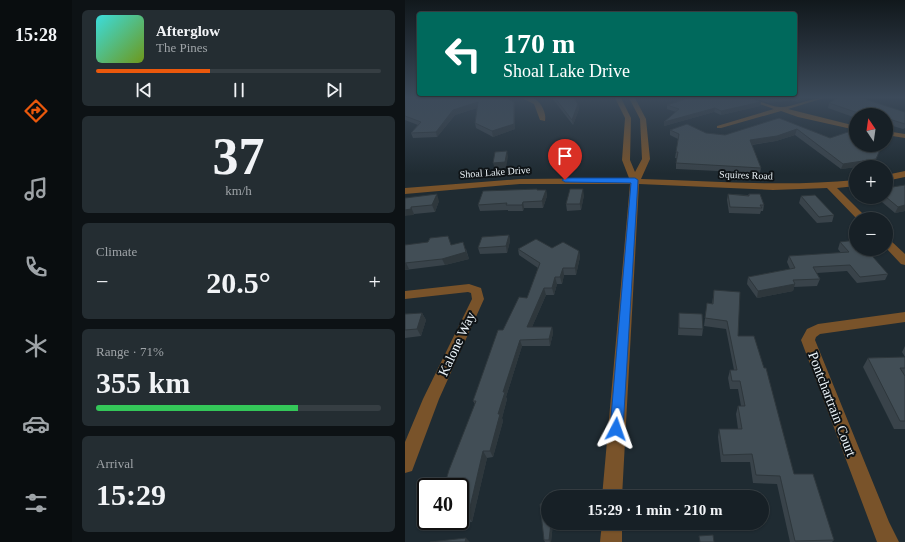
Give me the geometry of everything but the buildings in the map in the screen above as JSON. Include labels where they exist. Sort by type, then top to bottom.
[{"type":"street","points":[[628,123],[627,160],[635,180]]},
{"type":"street","points":[[613,490],[635,180],[646,159],[643,123]]},
{"type":"street","points":[[719,127],[732,123]]},
{"type":"street","points":[[834,123],[849,126]]},
{"type":"street","points":[[893,133],[905,136]]},
{"type":"street","points":[[893,177],[905,174]]},
{"type":"street","name":"Squires Road","points":[[635,180],[765,187],[830,186],[849,184]]},
{"type":"street","name":"Shoal Lake Drive","points":[[405,191],[523,181],[635,180]]},
{"type":"street","points":[[830,186],[856,212]]},
{"type":"street","points":[[893,249],[905,261]]},
{"type":"street","name":"Kalone Way","points":[[405,296],[469,288],[474,289],[479,295],[431,399],[405,464]]},
{"type":"street","name":"Pontchartrain Court","points":[[888,542],[881,529],[840,425],[808,343],[808,338],[818,329],[905,317]]},
{"type":"street","points":[[611,530],[611,542]]},
{"type":"route","points":[[565,180],[635,180],[616,429]]}]
